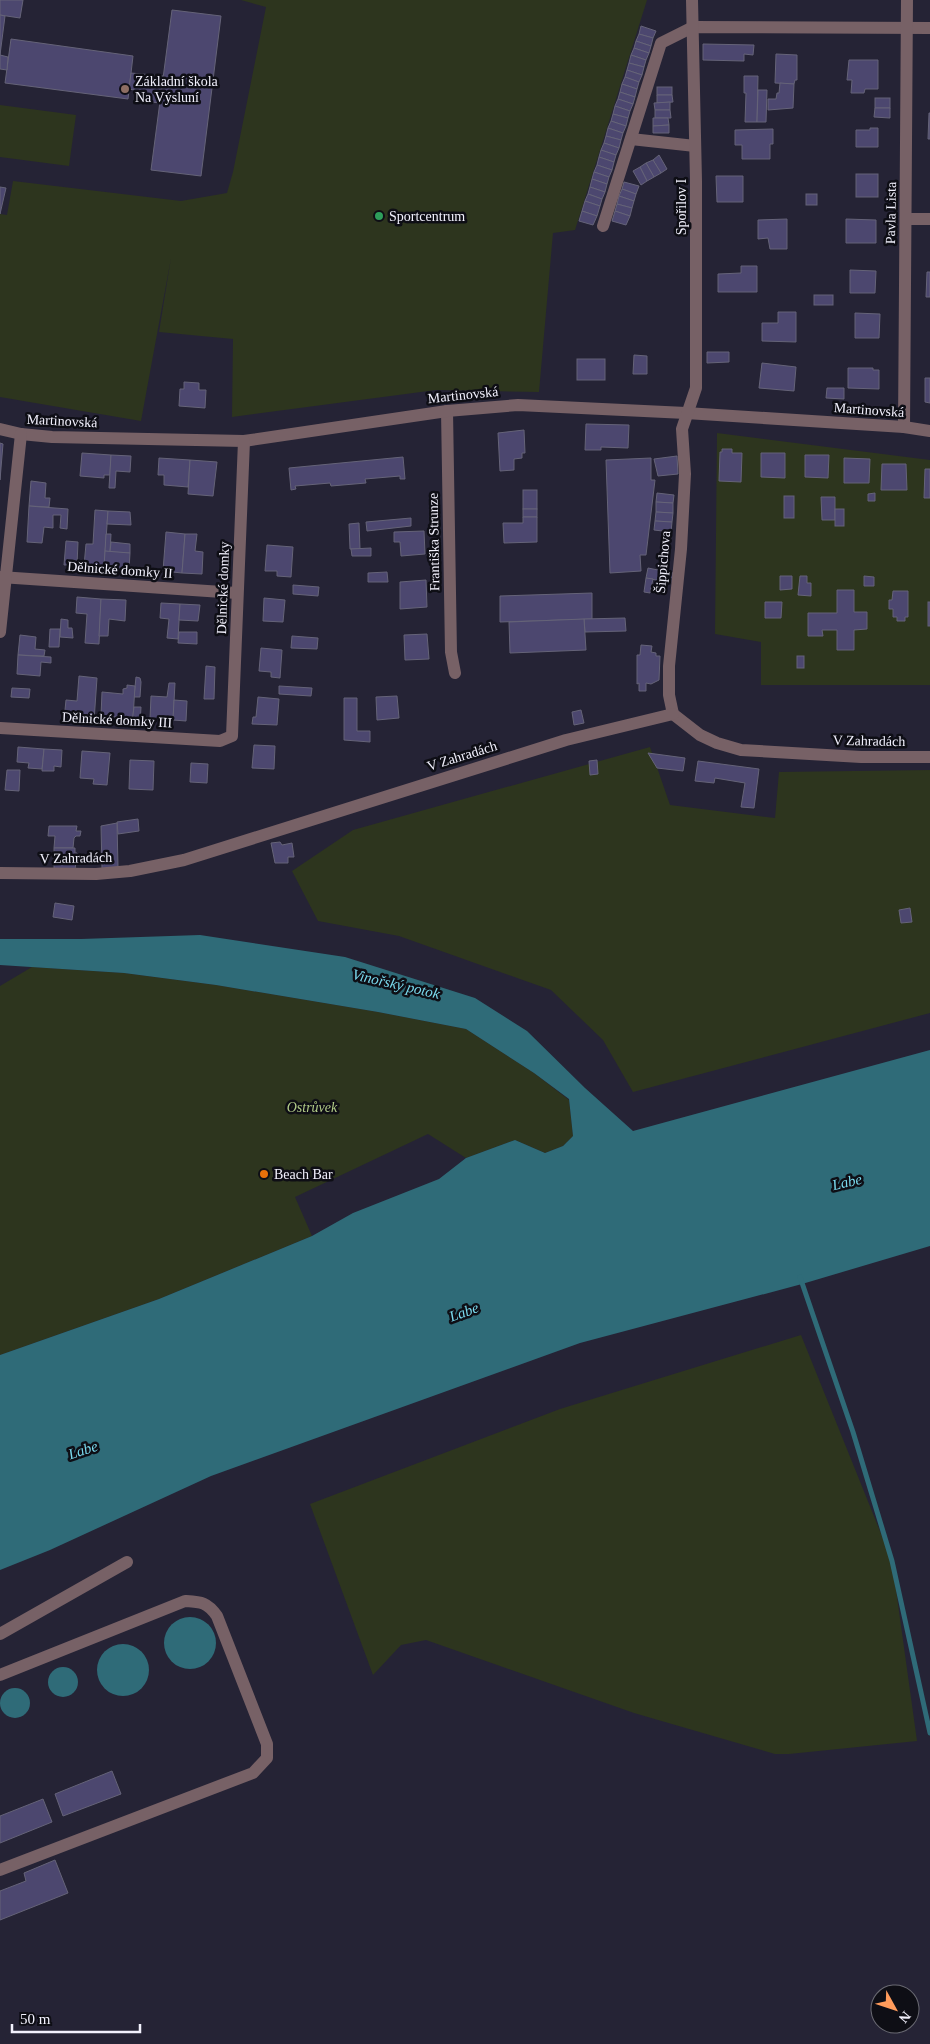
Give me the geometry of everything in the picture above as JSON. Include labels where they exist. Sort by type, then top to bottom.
[{"type":"street","name":"Spořilov I","points":[[686,412],[696,388],[692,0]]},
{"type":"street","name":"Pavla Lista","points":[[904,426],[907,0]]},
{"type":"street","points":[[603,226],[661,43],[693,27],[930,28]]},
{"type":"street","points":[[630,138],[695,146]]},
{"type":"street","points":[[906,219],[930,219]]},
{"type":"street","name":"Martinovská","points":[[0,429],[22,434],[52,437],[244,441],[447,411],[518,405],[686,412],[904,426],[930,431]]},
{"type":"street","name":"Františka Strunze","points":[[447,411],[451,652],[455,673]]},
{"type":"street","name":"Šippichova","points":[[673,714],[669,695],[669,666],[681,549],[685,474],[682,429],[686,412]]},
{"type":"street","points":[[0,632],[2,577],[22,434]]},
{"type":"street","name":"Dělnické domky","points":[[232,736],[244,441]]},
{"type":"street","name":"Dělnické domky II","points":[[2,577],[237,593]]},
{"type":"street","name":"V Zahradách","points":[[0,873],[96,874],[130,871],[184,860],[566,740],[673,714],[700,735],[717,743],[741,750],[861,757],[930,758]]},
{"type":"street","name":"Dělnické domky III","points":[[0,728],[220,741],[232,736]]},
{"type":"street","points":[[0,1634],[127,1562]]},
{"type":"street","points":[[0,1676],[184,1601],[198,1602],[209,1606],[216,1616],[267,1744],[267,1758],[254,1773],[0,1870]]},
{"type":"green space","name":"Sportcentrum","points":[[241,0],[647,0],[575,230],[553,233],[539,392],[436,390],[232,417],[233,339],[159,332],[171,258],[141,421],[0,397],[0,214],[7,215],[13,181],[181,201],[227,193],[233,172],[266,7]]},
{"type":"green space","points":[[0,105],[76,115],[69,166],[0,157]]},
{"type":"green space","points":[[717,433],[930,460],[930,685],[761,685],[761,642],[715,634]]},
{"type":"green space","points":[[650,747],[670,805],[775,818],[779,772],[930,770],[930,1013],[633,1092],[603,1040],[551,990],[399,936],[318,921],[292,871],[353,830]]},
{"type":"green space","name":"Ostrůvek","points":[[32,967],[124,973],[216,985],[466,1029],[534,1073],[569,1100],[573,1136],[563,1146],[545,1153],[515,1140],[466,1158],[428,1134],[295,1197],[312,1236],[159,1299],[0,1355],[0,986]]},
{"type":"green space","points":[[801,1335],[892,1561],[917,1741],[775,1754],[634,1713],[426,1640],[401,1645],[373,1675],[310,1504],[560,1409]]},
{"type":"water","points":[[200,935],[345,957],[475,998],[527,1031],[585,1088],[633,1131],[930,1050],[930,1246],[802,1284],[580,1343],[211,1476],[50,1550],[0,1570],[0,1355],[159,1299],[312,1236],[353,1213],[439,1179],[466,1158],[515,1140],[545,1153],[563,1146],[573,1136],[569,1099],[534,1073],[466,1029],[216,985],[124,973],[0,965],[0,939],[81,939]]},
{"type":"water","points":[[185,1617],[195,1617],[204,1621],[212,1629],[216,1643],[212,1657],[204,1665],[195,1669],[185,1669],[176,1665],[168,1657],[164,1648],[164,1638],[168,1629],[176,1621]]},
{"type":"water","points":[[118,1644],[128,1644],[137,1648],[145,1656],[149,1670],[145,1684],[137,1692],[128,1696],[118,1696],[109,1692],[101,1684],[97,1675],[97,1665],[101,1656],[109,1648]]},
{"type":"water","points":[[63,1667],[74,1671],[78,1682],[74,1693],[63,1697],[52,1693],[48,1682],[52,1671]]},
{"type":"water","points":[[15,1688],[26,1692],[30,1703],[26,1714],[15,1718],[4,1714],[0,1703],[4,1692]]},
{"type":"building","points":[[0,0],[23,0],[20,18],[0,15]]},
{"type":"building","points":[[172,10],[221,16],[201,176],[151,170]]},
{"type":"building","points":[[0,15],[5,16],[0,55]]},
{"type":"building","points":[[641,26],[656,31],[653,38],[639,34]]},
{"type":"building","points":[[639,34],[653,38],[651,46],[636,41]]},
{"type":"building","points":[[11,39],[133,56],[128,99],[5,83]]},
{"type":"building","points":[[636,41],[651,46],[649,53],[634,48]]},
{"type":"building","points":[[703,44],[754,45],[753,55],[744,54],[744,61],[703,60]]},
{"type":"building","points":[[634,48],[649,53],[646,60],[631,55]]},
{"type":"building","points":[[776,54],[797,55],[797,80],[795,80],[794,84],[775,83]]},
{"type":"building","points":[[0,55],[8,57],[7,70],[0,69]]},
{"type":"building","points":[[631,55],[646,60],[644,67],[629,63]]},
{"type":"building","points":[[849,60],[878,60],[878,89],[865,89],[864,93],[851,93],[852,80],[847,80]]},
{"type":"building","points":[[629,63],[644,67],[642,75],[627,70]]},
{"type":"building","points":[[627,70],[642,75],[639,82],[625,77]]},
{"type":"building","points":[[131,73],[163,76],[160,103],[144,101],[142,99],[144,92],[129,89]]},
{"type":"building","points":[[744,76],[758,76],[757,122],[745,122],[746,93],[744,93]]},
{"type":"building","points":[[625,77],[639,82],[637,89],[622,84]]},
{"type":"building","points":[[780,83],[794,84],[793,108],[768,110],[768,99],[776,99]]},
{"type":"building","points":[[622,84],[637,89],[635,97],[620,92]]},
{"type":"building","points":[[657,87],[672,87],[672,95],[657,95]]},
{"type":"building","points":[[758,90],[767,90],[766,122],[757,122]]},
{"type":"building","points":[[620,92],[635,97],[633,104],[618,99]]},
{"type":"building","points":[[657,95],[672,95],[673,102],[657,103]]},
{"type":"building","points":[[875,98],[890,98],[890,108],[875,108]]},
{"type":"building","points":[[618,99],[633,104],[630,111],[615,106]]},
{"type":"building","points":[[670,102],[670,110],[655,110],[654,103]]},
{"type":"building","points":[[615,106],[630,111],[628,118],[613,114]]},
{"type":"building","points":[[875,108],[890,108],[890,118],[874,117]]},
{"type":"building","points":[[655,110],[670,110],[671,118],[655,118]]},
{"type":"building","points":[[929,113],[930,139],[928,139]]},
{"type":"building","points":[[613,114],[628,118],[626,126],[611,121]]},
{"type":"building","points":[[653,118],[668,118],[669,125],[653,126]]},
{"type":"building","points":[[611,121],[626,126],[623,133],[608,128]]},
{"type":"building","points":[[669,125],[669,133],[653,133],[653,126]]},
{"type":"building","points":[[608,128],[623,133],[621,140],[606,136]]},
{"type":"building","points":[[870,128],[878,128],[878,147],[856,147],[856,130],[870,130]]},
{"type":"building","points":[[773,129],[770,159],[742,159],[742,145],[735,145],[735,130]]},
{"type":"building","points":[[606,136],[621,140],[619,148],[604,143]]},
{"type":"building","points":[[604,143],[619,148],[616,155],[601,150]]},
{"type":"building","points":[[601,150],[616,155],[614,162],[599,157]]},
{"type":"building","points":[[659,155],[667,169],[661,173],[653,160]]},
{"type":"building","points":[[599,157],[614,162],[612,170],[597,165]]},
{"type":"building","points":[[653,160],[661,173],[654,177],[646,163]]},
{"type":"building","points":[[646,163],[654,177],[647,181],[640,167]]},
{"type":"building","points":[[597,165],[612,170],[609,177],[594,172]]},
{"type":"building","points":[[640,167],[647,181],[641,185],[633,171]]},
{"type":"building","points":[[594,172],[609,177],[607,184],[592,179]]},
{"type":"building","points":[[856,174],[878,174],[878,197],[856,197]]},
{"type":"building","points":[[716,176],[743,176],[743,202],[717,202]]},
{"type":"building","points":[[592,179],[607,184],[605,192],[590,187]]},
{"type":"building","points":[[624,182],[639,186],[636,194],[622,189]]},
{"type":"building","points":[[0,187],[6,188],[0,214]]},
{"type":"building","points":[[590,187],[605,192],[602,199],[588,194]]},
{"type":"building","points":[[622,189],[636,194],[634,201],[619,196]]},
{"type":"building","points":[[588,194],[602,199],[600,206],[585,201]]},
{"type":"building","points":[[806,194],[817,194],[817,205],[806,205]]},
{"type":"building","points":[[619,196],[634,201],[632,208],[617,204]]},
{"type":"building","points":[[585,201],[600,206],[597,216],[582,211]]},
{"type":"building","points":[[617,204],[632,208],[630,216],[615,211]]},
{"type":"building","points":[[582,211],[597,216],[593,225],[579,221]]},
{"type":"building","points":[[615,211],[630,216],[626,225],[612,221]]},
{"type":"building","points":[[787,219],[787,249],[770,249],[768,238],[758,239],[758,220]]},
{"type":"building","points":[[846,219],[876,220],[876,243],[846,243]]},
{"type":"building","points":[[741,266],[757,266],[757,292],[718,292],[718,274],[741,273]]},
{"type":"building","points":[[850,270],[876,271],[875,293],[850,293]]},
{"type":"building","points":[[927,272],[930,272],[930,297],[926,297]]},
{"type":"building","points":[[814,295],[833,295],[833,305],[814,305]]},
{"type":"building","points":[[778,312],[796,312],[796,342],[762,341],[762,323],[778,323]]},
{"type":"building","points":[[855,313],[880,314],[879,338],[855,338]]},
{"type":"building","points":[[707,352],[729,352],[729,362],[707,363]]},
{"type":"building","points":[[634,355],[647,356],[647,374],[633,374]]},
{"type":"building","points":[[577,359],[605,359],[605,380],[577,380]]},
{"type":"building","points":[[762,363],[796,367],[794,391],[759,388]]},
{"type":"building","points":[[848,368],[873,368],[873,370],[879,370],[879,389],[848,388]]},
{"type":"building","points":[[925,378],[930,378],[930,403],[925,402]]},
{"type":"building","points":[[184,382],[199,383],[199,390],[206,390],[205,408],[179,406],[180,389],[184,389]]},
{"type":"building","points":[[827,388],[844,388],[844,399],[826,398]]},
{"type":"building","points":[[586,424],[629,425],[628,448],[601,447],[601,450],[585,450]]},
{"type":"building","points":[[524,430],[525,453],[522,453],[522,458],[514,459],[514,470],[500,471],[498,433]]},
{"type":"building","points":[[0,443],[3,444],[0,480]]},
{"type":"building","points":[[722,449],[732,449],[732,453],[742,453],[741,482],[719,481],[720,452],[722,452]]},
{"type":"building","points":[[82,453],[111,455],[110,475],[104,475],[104,478],[80,476]]},
{"type":"building","points":[[761,453],[785,453],[785,478],[761,477]]},
{"type":"building","points":[[111,455],[131,456],[130,472],[116,471],[115,488],[109,488]]},
{"type":"building","points":[[805,455],[829,455],[828,478],[805,477]]},
{"type":"building","points":[[677,456],[678,474],[658,476],[654,459]]},
{"type":"building","points":[[403,457],[405,479],[400,479],[400,476],[365,479],[366,483],[331,486],[330,483],[295,486],[296,489],[291,490],[289,468]]},
{"type":"building","points":[[159,458],[190,460],[188,487],[164,485],[164,475],[158,475]]},
{"type":"building","points":[[651,458],[651,480],[655,480],[646,555],[640,555],[641,571],[610,573],[606,460]]},
{"type":"building","points":[[844,458],[870,459],[869,483],[844,483]]},
{"type":"building","points":[[190,460],[217,462],[213,496],[188,494]]},
{"type":"building","points":[[882,464],[906,464],[907,490],[881,490]]},
{"type":"building","points":[[925,469],[930,469],[930,498],[924,498]]},
{"type":"building","points":[[31,481],[46,483],[45,498],[50,498],[49,507],[29,506]]},
{"type":"building","points":[[523,490],[537,490],[537,509],[523,509]]},
{"type":"building","points":[[657,493],[674,495],[673,503],[656,502]]},
{"type":"building","points":[[875,493],[875,501],[868,501],[868,494]]},
{"type":"building","points":[[784,496],[794,496],[794,518],[784,518]]},
{"type":"building","points":[[821,497],[835,497],[835,520],[822,520]]},
{"type":"building","points":[[656,502],[673,503],[673,513],[656,512]]},
{"type":"building","points":[[29,506],[68,509],[67,529],[60,528],[61,515],[53,515],[53,528],[44,527],[42,543],[27,542]]},
{"type":"building","points":[[523,509],[537,509],[537,517],[523,517]]},
{"type":"building","points":[[835,509],[844,509],[844,526],[835,526]]},
{"type":"building","points":[[95,510],[108,511],[104,567],[84,566],[86,544],[93,544]]},
{"type":"building","points":[[108,511],[130,512],[131,525],[107,524]]},
{"type":"building","points":[[656,512],[673,513],[672,522],[655,521]]},
{"type":"building","points":[[523,517],[537,517],[537,542],[504,543],[503,523],[523,523]]},
{"type":"building","points":[[411,518],[411,526],[367,531],[366,522]]},
{"type":"building","points":[[655,521],[672,522],[671,532],[654,530]]},
{"type":"building","points":[[359,523],[360,549],[350,549],[349,524]]},
{"type":"building","points":[[424,531],[425,554],[401,556],[400,542],[394,542],[394,532]]},
{"type":"building","points":[[166,532],[185,534],[182,573],[163,571]]},
{"type":"building","points":[[106,534],[111,534],[110,552],[105,551]]},
{"type":"building","points":[[185,534],[197,534],[195,551],[203,552],[202,574],[182,573]]},
{"type":"building","points":[[66,541],[78,542],[77,565],[64,565]]},
{"type":"building","points":[[111,542],[130,544],[130,553],[110,552]]},
{"type":"building","points":[[267,545],[293,547],[291,577],[277,576],[277,571],[265,571]]},
{"type":"building","points":[[371,548],[371,556],[352,556],[351,549]]},
{"type":"building","points":[[105,551],[130,553],[129,569],[104,567]]},
{"type":"building","points":[[648,568],[673,573],[671,583],[646,578]]},
{"type":"building","points":[[387,572],[388,582],[368,582],[368,573]]},
{"type":"building","points":[[780,576],[792,576],[792,589],[780,590]]},
{"type":"building","points":[[800,576],[807,576],[807,583],[811,583],[811,596],[798,595]]},
{"type":"building","points":[[864,576],[874,577],[874,586],[864,586]]},
{"type":"building","points":[[646,578],[653,579],[650,593],[644,592]]},
{"type":"building","points":[[426,580],[427,607],[400,609],[400,582]]},
{"type":"building","points":[[293,585],[319,587],[318,596],[293,594]]},
{"type":"building","points":[[837,590],[854,590],[854,612],[867,612],[867,629],[854,630],[854,650],[837,650],[837,630],[822,630],[823,636],[808,636],[808,613],[837,613]]},
{"type":"building","points":[[893,591],[908,591],[908,617],[905,617],[905,621],[897,621],[897,617],[893,617],[893,609],[889,609],[889,600],[892,600]]},
{"type":"building","points":[[592,593],[592,619],[500,622],[500,596]]},
{"type":"building","points":[[77,597],[101,599],[99,644],[85,643],[87,614],[76,613]]},
{"type":"building","points":[[264,598],[285,600],[283,622],[263,621]]},
{"type":"building","points":[[101,599],[126,600],[125,621],[109,619],[108,636],[99,636]]},
{"type":"building","points":[[765,602],[782,602],[781,618],[765,618]]},
{"type":"building","points":[[928,602],[930,602],[930,626],[928,626]]},
{"type":"building","points":[[161,603],[180,604],[178,639],[167,638],[169,619],[160,618]]},
{"type":"building","points":[[180,604],[200,605],[198,621],[179,620]]},
{"type":"building","points":[[625,618],[626,631],[585,632],[584,619]]},
{"type":"building","points":[[61,619],[68,620],[68,628],[72,628],[73,638],[60,637]]},
{"type":"building","points":[[584,619],[586,650],[510,653],[509,622]]},
{"type":"building","points":[[50,629],[60,629],[59,647],[49,647]]},
{"type":"building","points":[[179,632],[197,632],[197,644],[178,643]]},
{"type":"building","points":[[427,634],[429,659],[405,660],[404,635]]},
{"type":"building","points":[[20,635],[36,637],[35,649],[45,650],[44,656],[18,655]]},
{"type":"building","points":[[292,636],[318,638],[317,649],[291,648]]},
{"type":"building","points":[[641,645],[652,646],[651,652],[656,653],[656,656],[660,656],[659,680],[651,684],[646,683],[646,691],[639,691],[639,683],[637,684],[637,655],[640,655]]},
{"type":"building","points":[[261,648],[282,650],[280,678],[271,677],[271,672],[259,671]]},
{"type":"building","points":[[18,655],[51,657],[51,663],[41,662],[40,676],[17,674]]},
{"type":"building","points":[[797,656],[804,656],[804,668],[797,668]]},
{"type":"building","points":[[206,666],[215,667],[214,699],[204,699]]},
{"type":"building","points":[[79,676],[97,678],[94,721],[64,720],[66,700],[77,701]]},
{"type":"building","points":[[136,677],[140,678],[141,682],[140,697],[134,697]]},
{"type":"building","points":[[169,683],[175,683],[173,720],[150,719],[151,696],[167,697]]},
{"type":"building","points":[[127,685],[135,686],[133,718],[101,716],[102,692],[123,694],[123,689],[127,688]]},
{"type":"building","points":[[279,686],[312,688],[311,696],[279,694]]},
{"type":"building","points":[[12,688],[30,689],[29,698],[11,697]]},
{"type":"building","points":[[397,696],[399,718],[377,720],[376,697]]},
{"type":"building","points":[[258,697],[279,699],[277,725],[252,724],[253,717],[256,717]]},
{"type":"building","points":[[344,698],[357,698],[357,731],[370,731],[370,742],[344,740]]},
{"type":"building","points":[[174,700],[187,701],[186,721],[173,720]]},
{"type":"building","points":[[134,707],[141,707],[140,723],[132,722]]},
{"type":"building","points":[[581,710],[584,723],[574,725],[572,712]]},
{"type":"building","points":[[254,745],[275,746],[274,769],[252,768]]},
{"type":"building","points":[[18,747],[44,749],[42,769],[28,768],[29,763],[17,762]]},
{"type":"building","points":[[44,749],[62,750],[61,767],[54,766],[54,771],[42,771]]},
{"type":"building","points":[[82,751],[110,753],[107,785],[93,784],[94,779],[80,778]]},
{"type":"building","points":[[648,753],[685,758],[683,771],[657,768]]},
{"type":"building","points":[[130,760],[154,761],[153,790],[129,789]]},
{"type":"building","points":[[597,760],[598,774],[590,775],[589,761]]},
{"type":"building","points":[[698,761],[759,769],[754,808],[741,807],[745,783],[715,778],[714,783],[695,781]]},
{"type":"building","points":[[191,763],[208,764],[207,783],[190,782]]},
{"type":"building","points":[[7,770],[20,770],[19,791],[5,790]]},
{"type":"building","points":[[138,819],[139,831],[118,834],[117,822]]},
{"type":"building","points":[[117,823],[118,867],[102,869],[101,826]]},
{"type":"building","points":[[49,826],[77,826],[76,831],[81,831],[80,836],[74,838],[73,848],[54,848],[55,836],[48,836]]},
{"type":"building","points":[[280,842],[282,845],[292,843],[294,857],[288,857],[288,863],[275,863],[271,843]]},
{"type":"building","points":[[54,848],[75,848],[75,853],[77,853],[75,870],[54,869]]},
{"type":"building","points":[[55,903],[74,906],[72,920],[53,917]]},
{"type":"building","points":[[910,908],[912,922],[901,923],[899,910]]},
{"type":"building","points":[[112,1771],[121,1794],[63,1816],[55,1794]]},
{"type":"building","points":[[43,1799],[52,1822],[0,1843],[0,1816]]},
{"type":"building","points":[[55,1860],[68,1893],[0,1920],[0,1891],[26,1881],[24,1873]]},
{"type":"waterway","points":[[800,1277],[853,1432],[892,1561],[930,1733]]},
{"type":"place","name":"Základní škola Na Výsluní","points":[[125,89]]},
{"type":"place","name":"Sportcentrum","points":[[379,216]]},
{"type":"place","name":"Beach Bar","points":[[264,1174]]},
{"type":"water label","name":"Vinořský potok","points":[[396,984]]},
{"type":"water label","name":"Labe","points":[[847,1182]]},
{"type":"water label","name":"Labe","points":[[464,1312]]},
{"type":"water label","name":"Labe","points":[[83,1450]]}]
